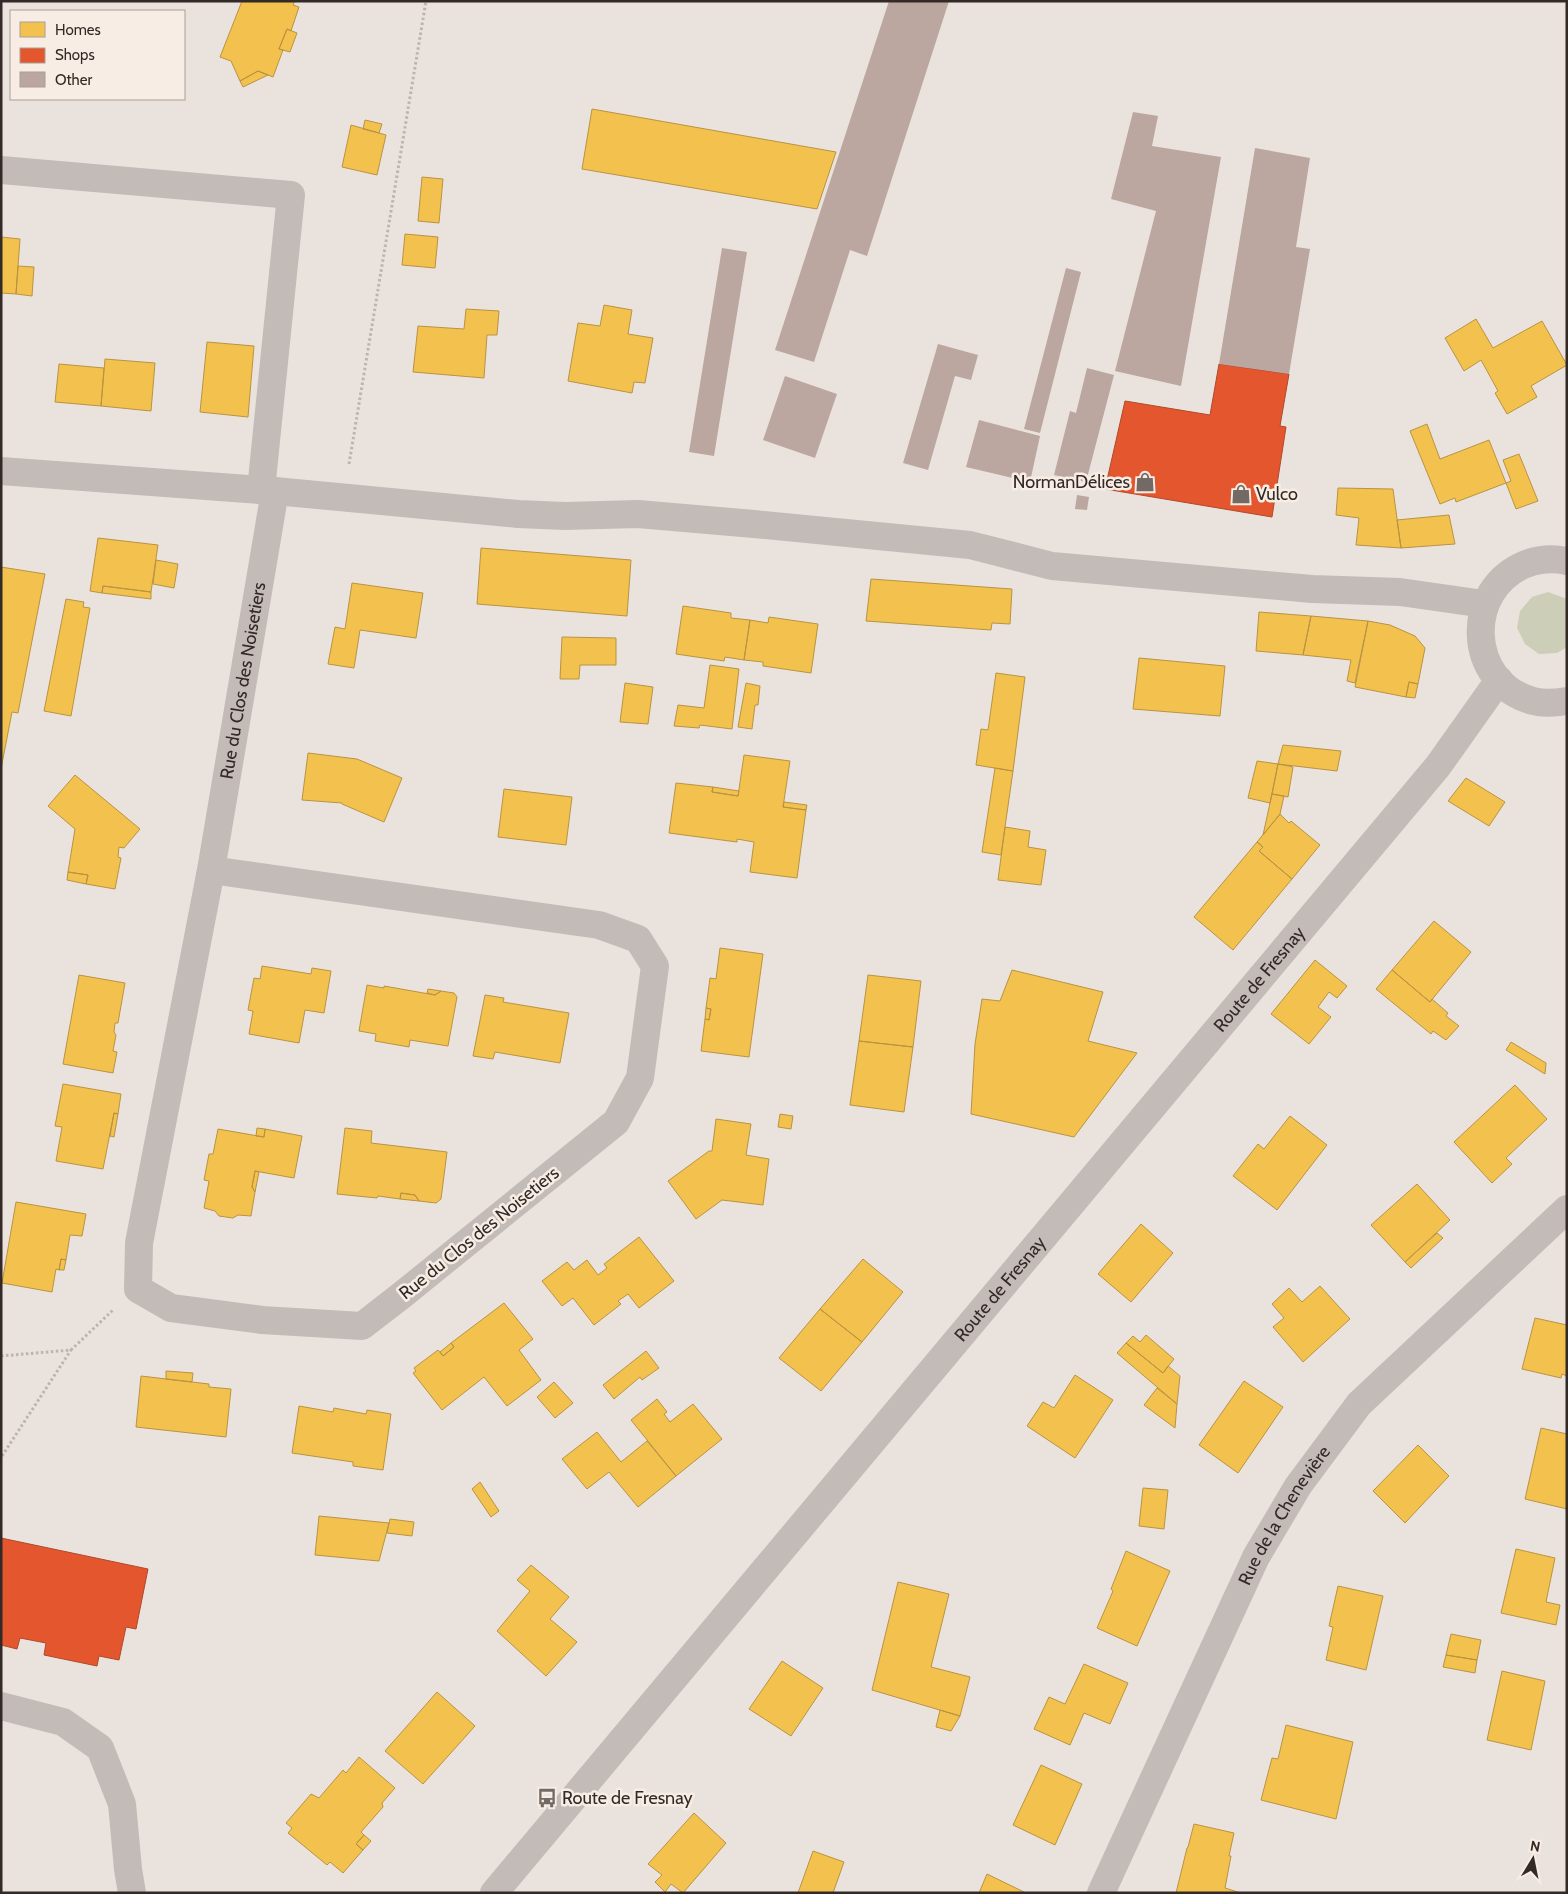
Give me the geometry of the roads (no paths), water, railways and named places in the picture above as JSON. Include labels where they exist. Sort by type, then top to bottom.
[{"type":"street","name":"Rue du Clos des Noisetiers","points":[[1,170],[291,195],[268,491],[211,870],[139,1243],[138,1289],[170,1308],[262,1320],[362,1326],[616,1122],[640,1078],[655,966],[638,939],[599,925],[211,870]]},
{"type":"street","points":[[1,471],[268,491],[518,514],[565,516],[638,514],[754,524],[970,545],[1052,566],[1312,588],[1400,592],[1484,604]]},
{"type":"street","points":[[1567,561],[1559,559],[1536,560],[1514,569],[1496,584],[1484,604],[1479,631],[1484,658],[1498,680],[1514,692],[1532,701],[1551,704],[1567,702]]},
{"type":"street","name":"Route de Fresnay","points":[[494,1893],[1438,766],[1498,680]]},
{"type":"street","name":"Rue de la Chenevière","points":[[1101,1893],[1256,1557],[1298,1486],[1359,1404],[1567,1209]]},
{"type":"street","points":[[1,1706],[63,1722],[100,1748],[122,1804],[132,1893]]},
{"type":"place","name":"NormanDélices","points":[[1145,482]]},
{"type":"place","name":"Vulco","points":[[1241,494]]},
{"type":"place","name":"Route de Fresnay","points":[[547,1798]]}]
